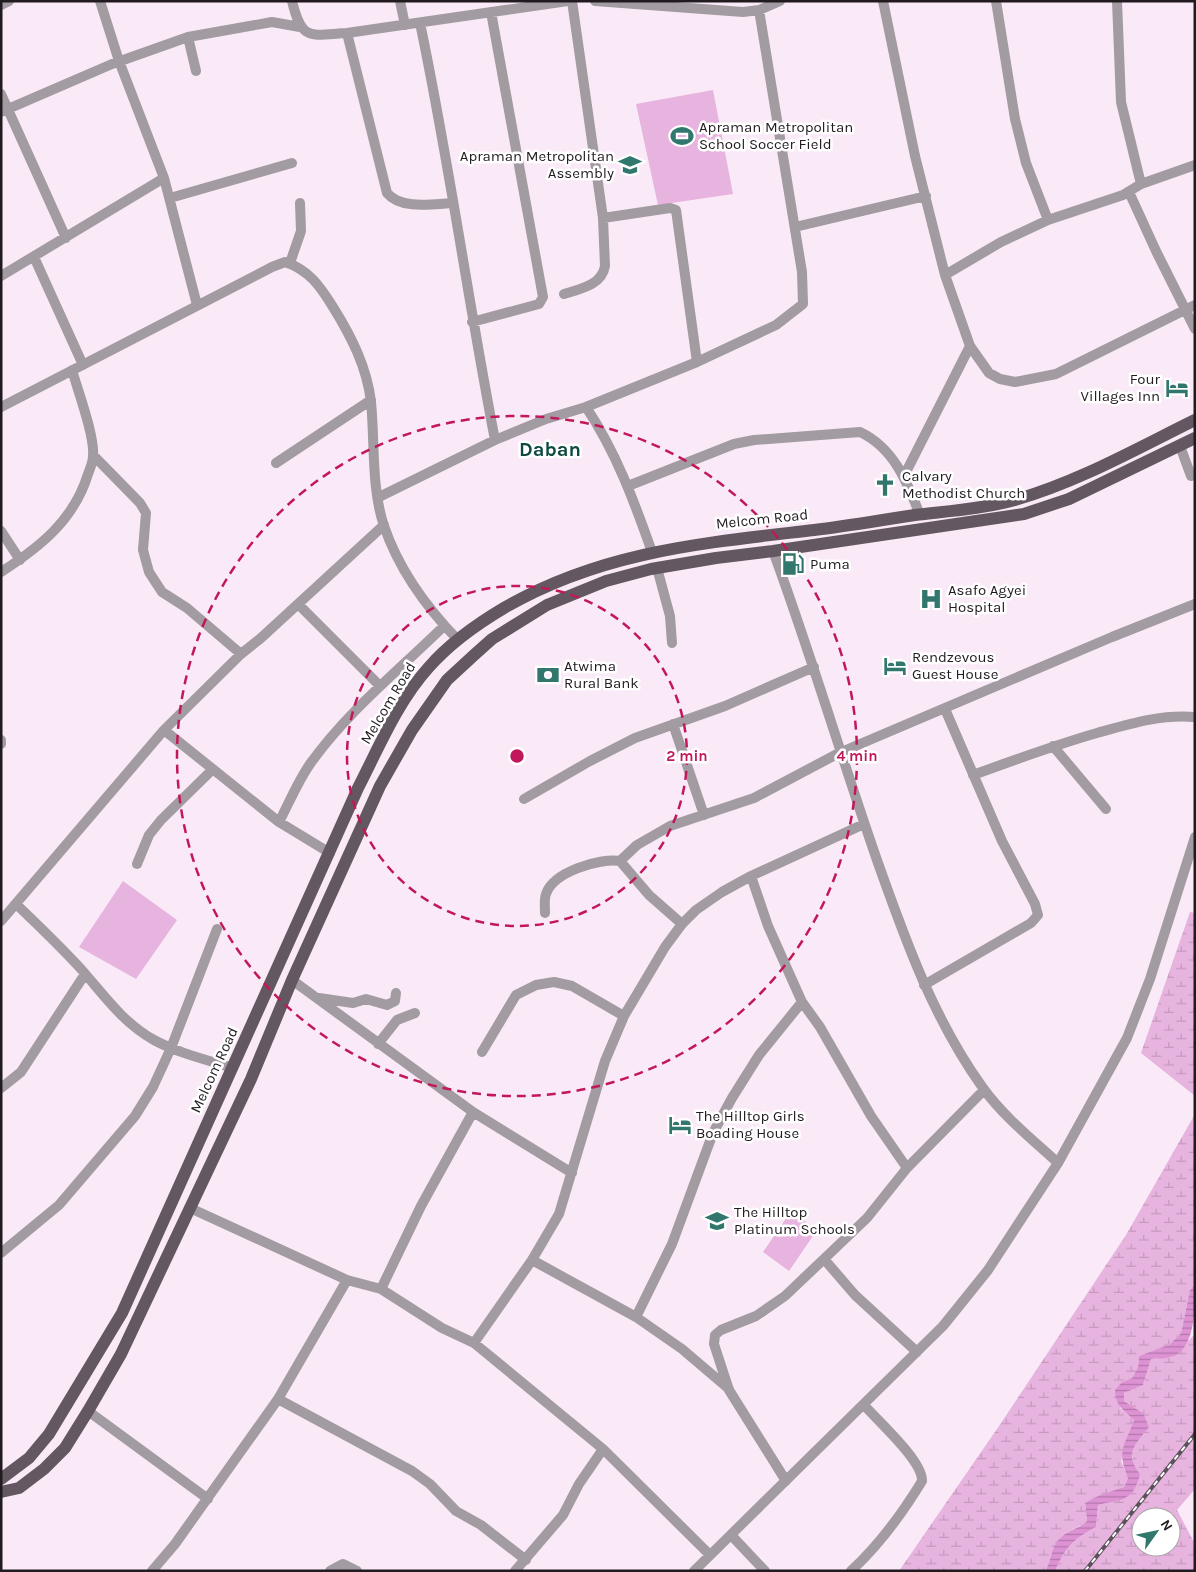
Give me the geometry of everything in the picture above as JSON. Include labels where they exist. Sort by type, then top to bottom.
[{"type":"main road","name":"Melcom Road","points":[[1,1478],[29,1458],[66,1410],[122,1313],[171,1200],[233,1068],[358,788],[400,709],[429,666],[458,640],[487,618],[554,581],[652,552],[714,541],[970,509],[1014,500],[1062,484],[1195,420]]},
{"type":"main road","points":[[1,1492],[19,1488],[44,1469],[65,1448],[121,1354],[251,1079],[292,980],[380,786],[422,716],[447,680],[473,656],[492,640],[547,605],[606,581],[657,568],[716,558],[1024,514],[1069,499],[1195,438]]},
{"type":"main road","points":[[772,534],[773,551]]},
{"type":"main road","points":[[458,640],[473,656]]},
{"type":"main road","points":[[171,1200],[190,1208]]},
{"type":"street","points":[[1,5],[9,1]]},
{"type":"street","points":[[100,1],[119,61],[164,178],[198,305]]},
{"type":"street","points":[[292,1],[300,26],[305,33],[312,35],[347,34],[568,1]]},
{"type":"street","points":[[400,1],[405,25]]},
{"type":"street","points":[[564,294],[590,285],[604,274],[603,218],[572,1]]},
{"type":"street","points":[[595,1],[703,6],[743,12],[759,10],[780,1]]},
{"type":"street","points":[[883,1],[945,275],[970,346],[989,373],[1000,379],[1015,382],[1034,380],[1056,374],[1195,305]]},
{"type":"street","points":[[996,1],[1015,118],[1026,163],[1048,220]]},
{"type":"street","points":[[1117,1],[1121,102],[1141,184]]},
{"type":"street","points":[[379,497],[495,440],[546,419],[586,407],[697,362],[776,325],[800,308],[804,299],[795,227],[759,10]]},
{"type":"street","points":[[472,322],[539,304],[543,297],[491,12]]},
{"type":"street","points":[[4,111],[119,61],[188,37],[272,22],[300,26]]},
{"type":"street","points":[[420,23],[436,97],[472,322],[495,440]]},
{"type":"street","points":[[347,34],[386,193],[390,197],[410,204],[453,203]]},
{"type":"street","points":[[188,37],[196,71]]},
{"type":"street","points":[[1,94],[4,111],[66,238]]},
{"type":"street","points":[[170,198],[292,163]]},
{"type":"street","points":[[945,275],[1001,242],[1048,220],[1129,192],[1141,184],[1195,165]]},
{"type":"street","points":[[1,276],[164,178]]},
{"type":"street","points":[[1129,192],[1195,329]]},
{"type":"street","points":[[795,227],[926,196]]},
{"type":"street","points":[[290,264],[301,231],[300,202]]},
{"type":"street","points":[[603,218],[670,208],[676,210],[697,362]]},
{"type":"street","points":[[34,257],[83,365]]},
{"type":"street","points":[[1,407],[272,267],[285,262],[299,267],[310,274],[324,292],[350,334],[364,372],[371,400],[379,497],[384,525],[411,583],[444,626],[458,640]]},
{"type":"street","points":[[904,476],[970,346]]},
{"type":"street","points":[[1,572],[42,544],[62,523],[84,486],[94,456],[85,414],[72,370]]},
{"type":"street","points":[[276,463],[371,400]]},
{"type":"street","points":[[586,407],[600,428],[628,486],[652,552]]},
{"type":"street","points":[[628,486],[734,444],[754,440],[860,432],[872,438],[885,449],[904,476],[920,515]]},
{"type":"street","points":[[1180,446],[1192,476]]},
{"type":"street","points":[[94,456],[140,503],[146,513],[142,550],[149,572],[162,592],[187,608],[241,654]]},
{"type":"street","points":[[1,921],[164,730],[241,654],[384,525]]},
{"type":"street","points":[[1,531],[20,560]]},
{"type":"street","points":[[773,551],[814,667],[864,824],[908,949],[924,985],[948,1035],[984,1090],[1058,1163]]},
{"type":"street","points":[[657,568],[670,616],[672,643]]},
{"type":"street","points":[[298,604],[380,686]]},
{"type":"street","points":[[620,861],[648,837],[670,826],[754,798],[840,753],[1112,636],[1195,604]]},
{"type":"street","points":[[279,822],[309,765],[347,720],[380,686],[444,626]]},
{"type":"street","points":[[524,799],[612,749],[651,731],[718,709],[814,667]]},
{"type":"street","points":[[924,985],[1031,923],[1038,915],[1035,904],[1002,840],[945,709]]},
{"type":"street","points":[[973,775],[1053,746],[1154,718],[1178,715],[1195,717]]},
{"type":"street","points":[[674,724],[704,815]]},
{"type":"street","points":[[164,730],[279,822],[330,852]]},
{"type":"street","points":[[1053,746],[1106,809]]},
{"type":"street","points":[[137,864],[149,835],[160,820],[213,769]]},
{"type":"street","points":[[474,1343],[532,1260],[558,1214],[572,1174],[602,1070],[624,1016],[665,947],[682,924],[709,901],[751,876],[864,824]]},
{"type":"street","points":[[694,1571],[943,1326],[988,1270],[1058,1163],[1127,1038],[1153,970],[1195,837]]},
{"type":"street","points":[[545,913],[545,895],[553,882],[589,864],[609,859],[620,861],[649,895],[682,924]]},
{"type":"street","points":[[751,876],[768,926],[802,1002],[820,1027],[871,1116],[907,1168]]},
{"type":"street","points":[[16,904],[55,940],[108,1002],[131,1025],[171,1048],[233,1068]]},
{"type":"street","points":[[1,1253],[59,1205],[136,1116],[153,1087],[171,1048],[217,929]]},
{"type":"street","points":[[1,1088],[21,1072],[85,974]]},
{"type":"street","points":[[292,980],[473,1112],[572,1174]]},
{"type":"street","points":[[482,1052],[516,995],[536,985],[554,982],[572,986],[624,1016]]},
{"type":"street","points":[[316,998],[353,1004],[366,999],[388,1004],[395,1001],[396,993]]},
{"type":"street","points":[[636,1317],[672,1244],[713,1133],[759,1055],[802,1002]]},
{"type":"street","points":[[378,1044],[397,1020],[415,1013]]},
{"type":"street","points":[[786,1481],[729,1390],[714,1344],[716,1335],[722,1330],[756,1316],[785,1296],[867,1218],[907,1168],[984,1090]]},
{"type":"street","points":[[381,1289],[421,1206],[473,1112]]},
{"type":"street","points":[[190,1208],[347,1280],[381,1289],[442,1328],[474,1343],[603,1449],[710,1555]]},
{"type":"street","points":[[824,1259],[855,1295],[917,1352]]},
{"type":"street","points":[[532,1260],[636,1317],[682,1349],[729,1390]]},
{"type":"street","points":[[152,1571],[175,1544],[208,1499],[278,1399],[347,1280]]},
{"type":"street","points":[[278,1399],[412,1471],[430,1484],[456,1511],[481,1524],[526,1560]]},
{"type":"street","points":[[851,1571],[867,1556],[889,1529],[922,1481],[921,1472],[912,1459],[864,1405]]},
{"type":"street","points":[[88,1411],[208,1499]]},
{"type":"street","points":[[515,1571],[568,1507],[579,1484],[603,1449]]},
{"type":"street","points":[[732,1535],[765,1571]]},
{"type":"street","points":[[330,1571],[343,1564],[357,1571]]},
{"type":"green space","name":"Apraman Metropolitan School Soccer Field","points":[[713,90],[733,194],[658,205],[636,104]]},
{"type":"green space","points":[[123,881],[177,920],[136,979],[79,947]]},
{"type":"green space","points":[[1190,912],[1195,913],[1195,1096],[1141,1053]]},
{"type":"green space","points":[[1195,1114],[1195,1284],[1190,1290],[1181,1333],[1170,1344],[1139,1356],[1138,1367],[1132,1378],[1122,1382],[1120,1408],[1134,1420],[1121,1461],[1128,1478],[1124,1487],[1085,1503],[1087,1521],[1065,1533],[1060,1538],[1045,1571],[899,1571],[999,1426],[1126,1235]]},
{"type":"green space","points":[[791,1211],[817,1230],[789,1271],[763,1252]]},
{"type":"green space","points":[[1195,1326],[1195,1489],[1180,1507],[1131,1507],[1131,1557],[1181,1557],[1181,1518],[1195,1544],[1195,1571],[1055,1571],[1075,1540],[1096,1527],[1098,1505],[1128,1497],[1133,1465],[1132,1453],[1143,1413],[1124,1401],[1124,1393],[1143,1385],[1151,1359],[1172,1357],[1194,1335]]},
{"type":"shaded area","points":[[1195,1284],[1194,1315],[1190,1336],[1185,1345],[1179,1353],[1171,1357],[1151,1359],[1143,1385],[1124,1393],[1124,1401],[1143,1413],[1149,1427],[1133,1449],[1133,1461],[1140,1474],[1134,1490],[1126,1498],[1098,1505],[1096,1527],[1075,1540],[1055,1571],[1045,1571],[1055,1545],[1060,1538],[1087,1521],[1085,1503],[1098,1496],[1124,1487],[1128,1478],[1124,1469],[1122,1454],[1134,1420],[1116,1400],[1115,1390],[1122,1382],[1132,1378],[1138,1367],[1139,1356],[1170,1344],[1181,1333],[1190,1290]]},
{"type":"railway","points":[[1085,1571],[1195,1434]]},
{"type":"place","name":"Apraman Metropolitan School Soccer Field","points":[[682,136]]},
{"type":"place","name":"Apraman Metropolitan Assembly","points":[[630,165]]},
{"type":"place","name":"Four Villages Inn","points":[[1177,388]]},
{"type":"place","name":"Calvary Methodist Church","points":[[885,485]]},
{"type":"place","name":"Puma","points":[[793,564]]},
{"type":"place","name":"Asafo Agyei Hospital","points":[[931,599]]},
{"type":"place","name":"Rendzevous Guest House","points":[[895,666]]},
{"type":"place","name":"Atwima Rural Bank","points":[[548,675]]},
{"type":"place","name":"The Hilltop Girls Boading House","points":[[680,1125]]},
{"type":"place","name":"The Hilltop Platinum Schools","points":[[717,1221]]},
{"type":"district","name":"Daban","points":[[550,449]]}]
